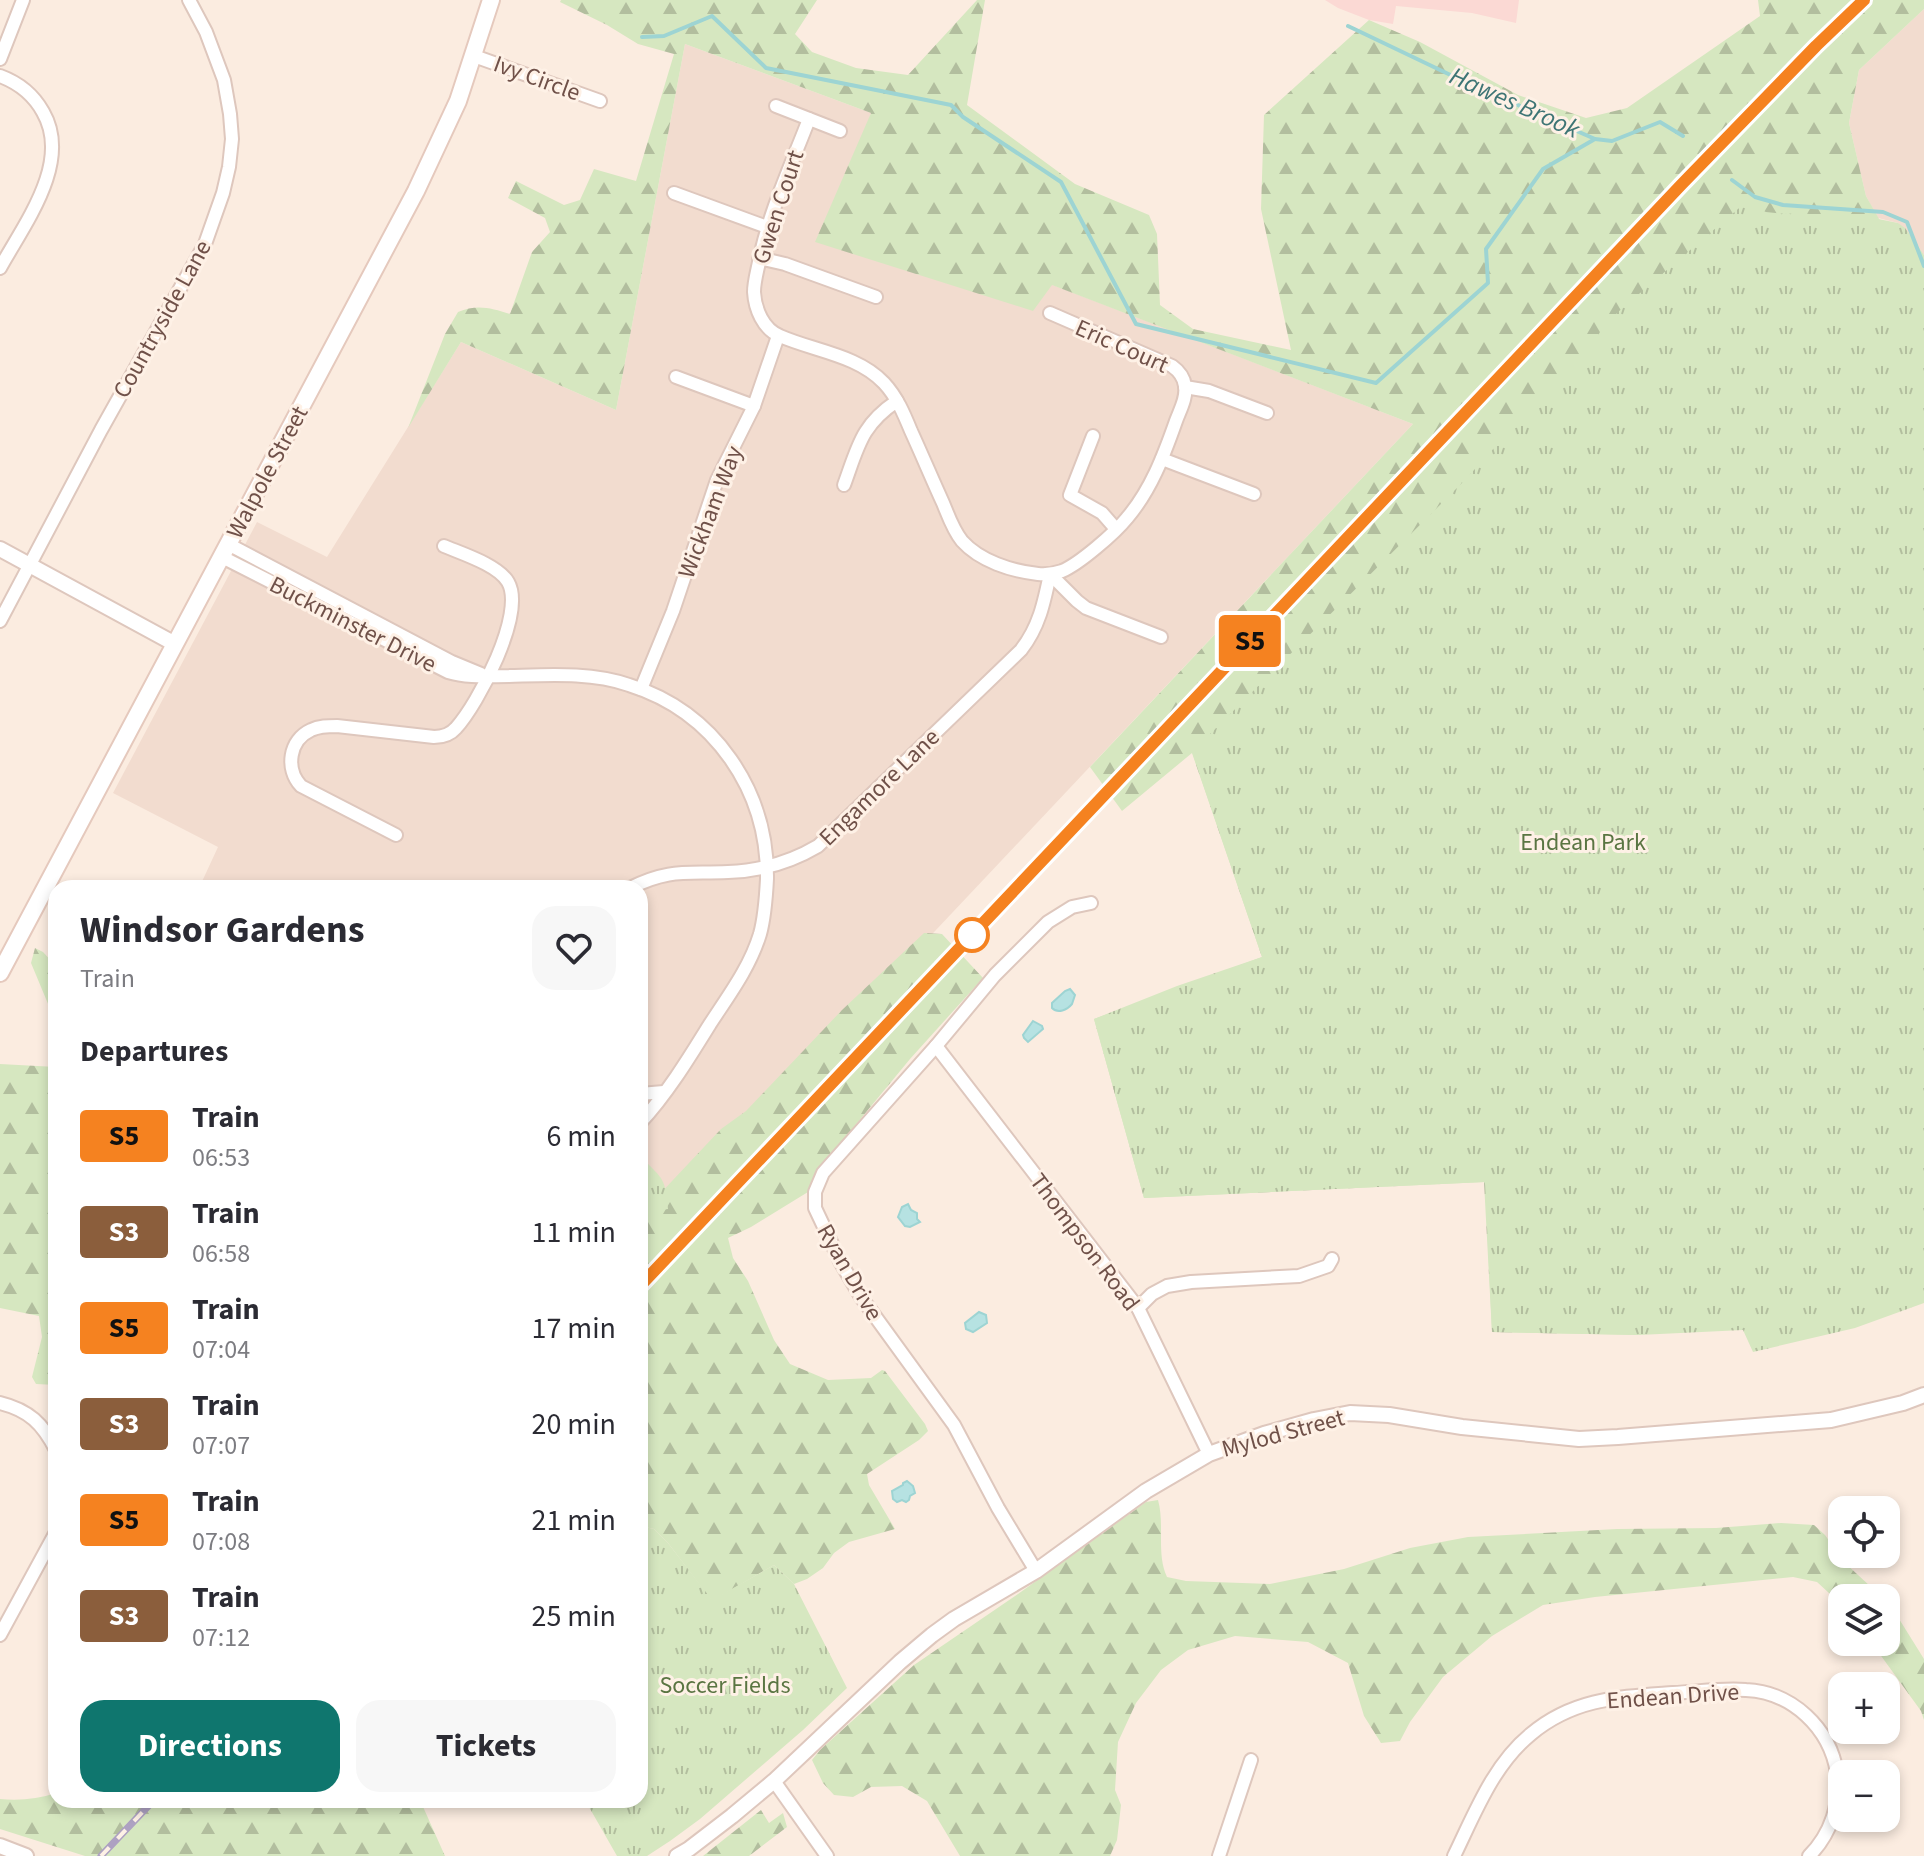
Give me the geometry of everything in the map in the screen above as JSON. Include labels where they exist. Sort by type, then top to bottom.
[{"type":"main road","name":"Walpole Street","points":[[49,880],[416,191],[448,125],[491,0]]},
{"type":"main road","name":"Walpole Street","points":[[0,973],[48,882]]},
{"type":"street","points":[[0,59],[23,0]]},
{"type":"street","name":"Countryside Lane","points":[[0,621],[101,430],[205,244],[223,193],[232,139],[230,114],[224,80],[206,32],[189,0]]},
{"type":"street","name":"Ivy Circle","points":[[474,56],[600,101]]},
{"type":"street","points":[[0,76],[26,90],[39,106],[50,124],[53,145],[46,185],[0,268]]},
{"type":"street","points":[[776,106],[840,131]]},
{"type":"street","name":"Gwen Court","points":[[778,336],[765,324],[756,304],[754,283],[767,227],[809,119]]},
{"type":"street","points":[[674,193],[767,227]]},
{"type":"street","points":[[759,258],[785,264],[876,297]]},
{"type":"street","name":"Eric Court","points":[[1050,313],[1172,366],[1181,374],[1185,387]]},
{"type":"street","points":[[778,336],[864,368],[884,382],[897,401],[959,538],[976,554],[1021,571],[1050,574],[1070,567],[1126,519],[1140,501],[1162,459],[1183,402],[1185,387],[1209,391],[1267,413]]},
{"type":"street","name":"Wickham Way","points":[[641,689],[673,611],[717,480],[754,406],[778,336]]},
{"type":"street","points":[[676,377],[754,406]]},
{"type":"street","points":[[844,485],[864,432],[876,416],[897,401]]},
{"type":"street","points":[[1093,436],[1070,495],[1102,513],[1116,529]]},
{"type":"street","points":[[1162,459],[1254,494]]},
{"type":"street","points":[[396,835],[301,786],[292,771],[292,752],[295,743],[308,731],[327,726],[427,737],[442,737],[456,728],[496,660],[509,619],[512,595],[502,574],[444,546]]},
{"type":"street","points":[[0,549],[175,644]]},
{"type":"street","name":"Buckminster Drive","points":[[225,551],[434,666],[459,675],[590,677],[641,689],[673,705],[695,721],[733,762],[759,816],[765,847],[767,867],[761,931],[733,989],[685,1064],[648,1113]]},
{"type":"street","points":[[1050,574],[1086,608],[1161,637]]},
{"type":"street","name":"Engamore Lane","points":[[647,880],[670,874],[767,867],[795,859],[829,837],[1021,650],[1039,620],[1050,574]]},
{"type":"street","name":"Ryan Drive","points":[[1036,1571],[954,1425],[861,1297],[824,1229],[815,1208],[815,1192],[823,1173],[995,975],[1048,922],[1072,907],[1091,903]]},
{"type":"street","name":"Thompson Road","points":[[936,1046],[1138,1308],[1209,1454]]},
{"type":"street","points":[[648,1093],[664,1092]]},
{"type":"street","points":[[1138,1308],[1152,1294],[1167,1286],[1299,1276],[1328,1266],[1332,1259]]},
{"type":"street","name":"Mylod Street","points":[[677,1856],[774,1781],[932,1635],[1036,1571],[1146,1491],[1209,1454],[1264,1434],[1350,1413],[1389,1415],[1462,1427],[1579,1439],[1831,1420],[1924,1395]]},
{"type":"street","points":[[0,1403],[25,1412],[44,1427],[48,1435]]},
{"type":"street","points":[[0,1635],[48,1547]]},
{"type":"street","name":"Endean Drive","points":[[1454,1856],[1489,1786],[1507,1758],[1530,1734],[1557,1716],[1588,1703],[1620,1696],[1746,1690],[1775,1696],[1801,1711],[1821,1732],[1831,1750],[1837,1779],[1836,1808],[1825,1836],[1809,1856]]},
{"type":"street","points":[[1219,1856],[1251,1760]]},
{"type":"street","points":[[774,1781],[827,1856]]},
{"type":"street","points":[[6,1851],[26,1856]]},
{"type":"shaded area","points":[[1325,0],[1519,0],[1516,23],[1472,13],[1396,6],[1393,24],[1369,20]]},
{"type":"shaded area","points":[[1924,9],[1924,255],[1898,223],[1878,218],[1866,196],[1849,123],[1859,70]]},
{"type":"shaded area","points":[[685,44],[871,113],[843,204],[1413,424],[648,1236],[648,880],[203,880],[218,847],[113,793],[257,522],[327,557],[461,342],[616,410]]},
{"type":"green space","name":"Endean Park","points":[[561,0],[817,0],[795,34],[812,52],[856,68],[908,75],[977,0],[985,0],[967,105],[1075,184],[1149,215],[1157,234],[1160,305],[1193,329],[1291,350],[1261,209],[1264,115],[1369,20],[1420,42],[1518,95],[1586,118],[1627,108],[1760,16],[1758,0],[1924,0],[1924,9],[1859,70],[1849,123],[1866,196],[1895,247],[1639,1335],[1492,1332],[1484,1182],[1144,1198],[1094,1019],[1262,957],[1192,753],[1122,811],[1090,767],[1413,424],[1052,285],[1033,311],[815,242],[871,113],[685,44],[616,410],[461,342],[408,428],[445,334],[458,312],[484,308],[510,314],[532,252],[550,232],[545,218],[508,198],[516,181],[564,205],[580,200],[594,169],[636,181],[674,54],[638,44]]},
{"type":"green space","name":"Endean Park","points":[[1745,203],[1766,212],[1827,216],[1854,214],[1898,223],[1924,255],[1924,1303],[1855,1328],[1753,1352],[1743,1330],[1639,1335],[1492,1332],[1485,1182],[1144,1198],[1094,1019],[1262,957],[1192,752],[1464,481],[1618,312]]},
{"type":"green space","points":[[924,933],[942,934],[983,978],[839,1145],[808,1192],[728,1238],[733,1258],[748,1281],[774,1340],[790,1364],[828,1380],[871,1378],[885,1371],[928,1431],[867,1474],[869,1485],[895,1529],[849,1542],[807,1579],[794,1584],[774,1565],[712,1601],[668,1543],[654,1529],[648,1528],[648,1207],[721,1129],[746,1111],[842,1010]]},
{"type":"green space","points":[[35,948],[48,957],[48,1004],[31,963]]},
{"type":"green space","points":[[0,1064],[48,1067],[48,1385],[36,1384],[32,1377],[42,1337],[39,1316],[0,1308]]},
{"type":"green space","points":[[648,1164],[662,1180],[668,1209],[648,1212]]},
{"type":"green space","points":[[1158,1500],[1161,1549],[1167,1577],[1186,1581],[1270,1584],[1344,1569],[1410,1548],[1468,1537],[1781,1523],[1814,1525],[1828,1539],[1828,1568],[1850,1568],[1868,1584],[1828,1584],[1828,1592],[1817,1582],[1793,1577],[1543,1605],[1492,1636],[1443,1677],[1400,1741],[1381,1743],[1364,1716],[1348,1663],[1308,1642],[1235,1636],[1188,1650],[1161,1670],[1136,1703],[1118,1742],[1115,1790],[1121,1805],[1117,1840],[1110,1856],[960,1856],[927,1801],[902,1786],[871,1787],[853,1797],[834,1795],[823,1783],[812,1760],[914,1665],[1146,1502]]},
{"type":"green space","name":"Soccer Fields","points":[[648,1528],[654,1529],[668,1543],[712,1600],[774,1565],[794,1584],[847,1688],[803,1730],[670,1841],[647,1856],[617,1856],[590,1808],[648,1808]]},
{"type":"green space","points":[[1900,1620],[1924,1659],[1924,1720],[1900,1682],[1900,1672],[1893,1672],[1881,1656],[1900,1656]]},
{"type":"green space","points":[[48,1795],[48,1808],[424,1808],[445,1856],[85,1856],[0,1829],[0,1799]]},
{"type":"green space","points":[[761,1810],[769,1823],[783,1813],[787,1827],[749,1856],[703,1856]]},
{"type":"water","points":[[1070,989],[1075,995],[1072,1004],[1057,1011],[1052,1008],[1052,1003]]},
{"type":"water","points":[[1033,1021],[1043,1029],[1028,1042],[1023,1035]]},
{"type":"water","points":[[908,1204],[917,1213],[920,1222],[910,1227],[905,1226],[898,1217],[902,1207]]},
{"type":"water","points":[[979,1312],[986,1315],[987,1323],[973,1332],[966,1329],[965,1323]]},
{"type":"water","points":[[907,1481],[915,1493],[906,1502],[897,1502],[893,1499],[892,1491]]},
{"type":"waterway","points":[[642,37],[664,36],[712,16],[766,68],[951,105],[963,117],[1061,182],[1136,324],[1376,383],[1488,283],[1486,249],[1543,169],[1595,139]]},
{"type":"waterway","name":"Hawes Brook","points":[[1348,26],[1595,139],[1612,141],[1660,122],[1683,136]]},
{"type":"waterway","name":"Hawes Brook","points":[[1732,180],[1755,197],[1783,205],[1883,212],[1907,222],[1924,266]]},
{"type":"railway","points":[[648,1278],[1723,142],[1864,0]]},
{"type":"railway","points":[[101,1856],[146,1808]]},
{"type":"train","name":"S5","points":[[648,1278],[1681,185],[1864,0]]}]
